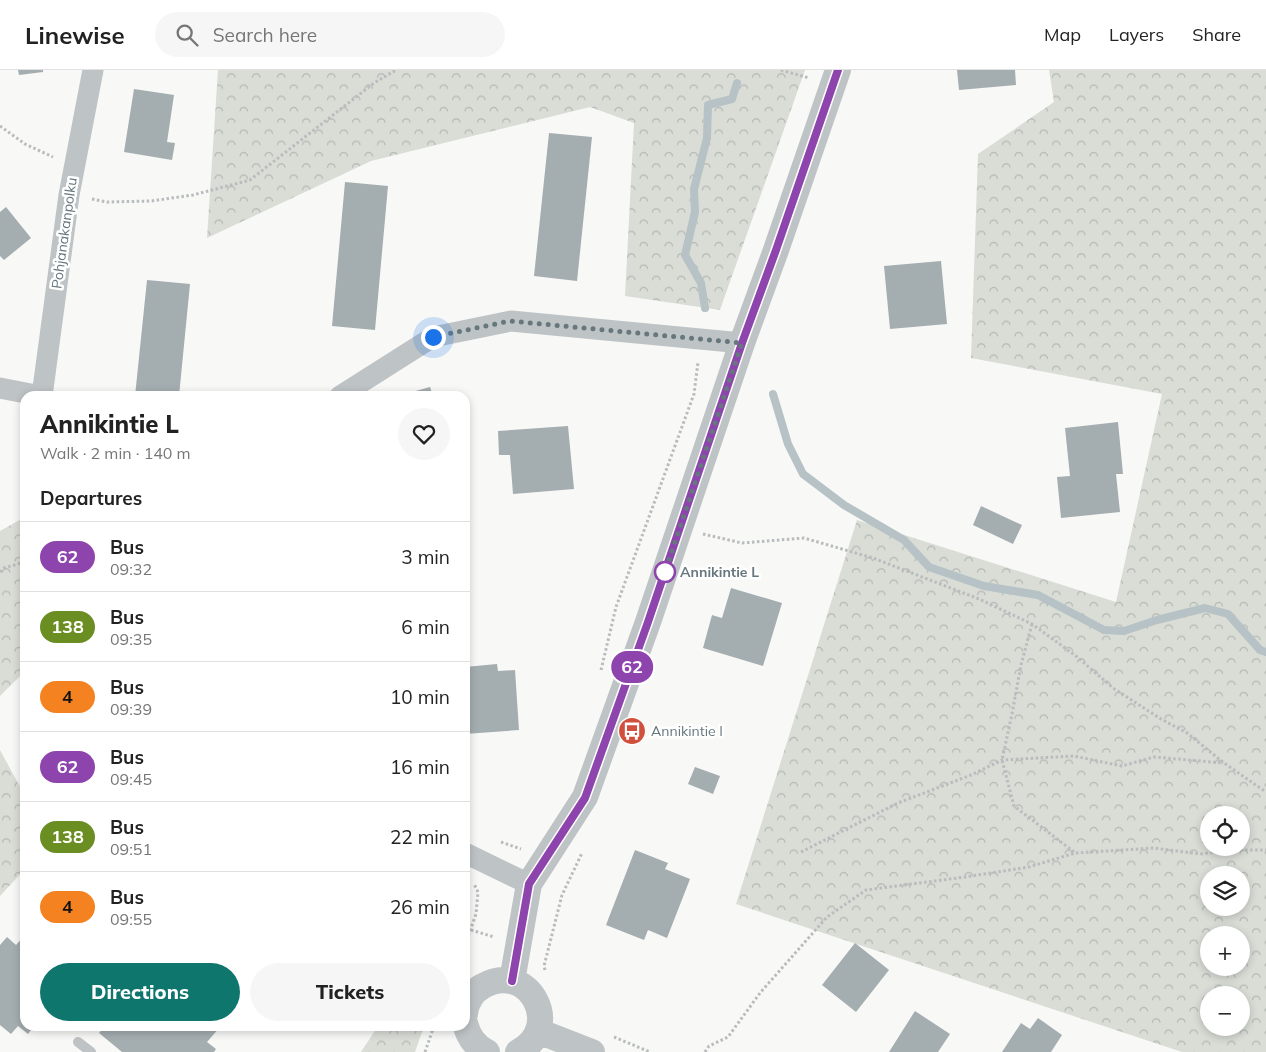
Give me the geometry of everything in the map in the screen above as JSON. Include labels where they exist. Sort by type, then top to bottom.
[{"type":"street","name":"Pohjanakanpolku","points":[[43,391],[69,195],[93,70]]},
{"type":"street","points":[[512,981],[529,884],[585,798],[648,622],[742,343],[838,70]]},
{"type":"street","points":[[348,391],[433,337],[510,321],[742,343]]},
{"type":"street","points":[[0,388],[20,392]]},
{"type":"street","points":[[470,856],[529,884]]},
{"type":"street","points":[[470,997],[478,988],[489,982],[500,980],[512,981],[524,986],[533,995],[538,1006],[540,1018],[538,1031],[533,1041],[518,1052]]},
{"type":"street","points":[[467,1031],[473,1042],[483,1051]]},
{"type":"street","points":[[538,1031],[592,1052]]},
{"type":"lane","points":[[78,1042],[91,1052]]},
{"type":"path","points":[[69,195],[107,202],[151,201],[193,195],[250,180],[374,83],[396,70]]},
{"type":"path","points":[[0,126],[25,144],[74,167]]},
{"type":"path","points":[[599,679],[616,607],[694,394],[701,339]]},
{"type":"path","points":[[701,534],[742,543],[804,538],[873,558],[979,599],[1032,624],[1076,656],[1113,688],[1161,719],[1187,733],[1224,763],[1266,792]]},
{"type":"path","points":[[0,572],[4,568],[20,563]]},
{"type":"path","points":[[1032,624],[1021,665],[1002,760],[1014,806],[1075,853]]},
{"type":"path","points":[[801,852],[898,803],[971,775],[1002,760],[1074,756],[1122,766],[1154,757],[1224,763]]},
{"type":"path","points":[[470,931],[476,914],[478,892],[485,863],[498,841],[527,851]]},
{"type":"path","points":[[705,1052],[709,1046],[728,1037],[760,993],[827,916],[866,890],[1029,867],[1075,853],[1154,848],[1200,854],[1235,850],[1266,850]]},
{"type":"path","points":[[471,880],[478,892]]},
{"type":"path","points":[[425,1052],[432,1031]]},
{"type":"green space","points":[[218,70],[805,70],[720,310],[625,296],[634,123],[590,107],[371,161],[207,238]]},
{"type":"green space","points":[[1049,70],[1266,70],[1266,1052],[1182,1052],[736,904],[857,520],[1116,602],[1162,394],[971,358],[978,154],[1054,102]]},
{"type":"green space","points":[[20,520],[20,676],[0,696],[0,531]]},
{"type":"green space","points":[[0,750],[20,787],[20,874],[0,896]]},
{"type":"green space","points":[[375,1031],[422,1031],[415,1052],[361,1052]]},
{"type":"building","points":[[18,70],[43,70],[43,72],[19,75]]},
{"type":"building","points":[[957,70],[1015,70],[1016,85],[959,90]]},
{"type":"building","points":[[134,89],[174,95],[167,142],[175,143],[172,160],[124,152]]},
{"type":"building","points":[[549,133],[592,137],[577,281],[534,276]]},
{"type":"building","points":[[345,182],[388,186],[375,330],[332,326]]},
{"type":"building","points":[[6,207],[31,238],[4,260],[0,256],[0,212]]},
{"type":"building","points":[[941,261],[947,324],[890,329],[884,266]]},
{"type":"building","points":[[147,280],[190,284],[179,391],[136,391]]},
{"type":"building","points":[[430,387],[431,391],[416,391]]},
{"type":"building","points":[[1118,422],[1123,474],[1116,474],[1120,512],[1061,518],[1057,477],[1070,476],[1065,428]]},
{"type":"building","points":[[568,426],[574,489],[513,494],[510,455],[499,455],[498,431]]},
{"type":"building","points":[[981,506],[1022,525],[1013,544],[973,525]]},
{"type":"building","points":[[731,588],[782,603],[763,666],[703,648],[712,615],[722,618]]},
{"type":"building","points":[[497,664],[498,671],[515,670],[519,730],[470,734],[470,667]]},
{"type":"building","points":[[695,767],[720,776],[713,794],[688,784]]},
{"type":"building","points":[[635,850],[668,863],[665,869],[690,879],[667,938],[648,930],[644,940],[606,925]]},
{"type":"building","points":[[7,937],[16,945],[20,941],[20,1028],[18,1026],[11,1034],[0,1025],[0,945]]},
{"type":"building","points":[[855,943],[889,970],[856,1012],[822,985]]},
{"type":"building","points":[[915,1011],[950,1034],[938,1052],[889,1052]]},
{"type":"building","points":[[1038,1018],[1062,1035],[1051,1052],[1002,1052],[1021,1023],[1030,1029]]},
{"type":"building","points":[[101,1031],[217,1031],[207,1042],[216,1049],[214,1052],[122,1052],[99,1033]]},
{"type":"waterway","points":[[705,308],[701,283],[685,255],[695,212],[694,189],[707,138],[708,105],[732,99],[737,83]]},
{"type":"waterway","points":[[773,394],[788,444],[803,474],[844,505],[904,540],[929,567],[984,586],[1038,595],[1104,630],[1124,631],[1157,620],[1205,608],[1228,614],[1260,650],[1266,652]]},
{"type":"bus line","name":"62","points":[[512,981],[529,884],[585,798],[648,622],[742,343],[838,70]]},
{"type":"place","name":"Annikintie L","points":[[665,572]]},
{"type":"place","name":"Annikintie I","points":[[632,731]]},
{"type":"route","points":[[433,337],[510,321],[742,343],[665,572]]}]
